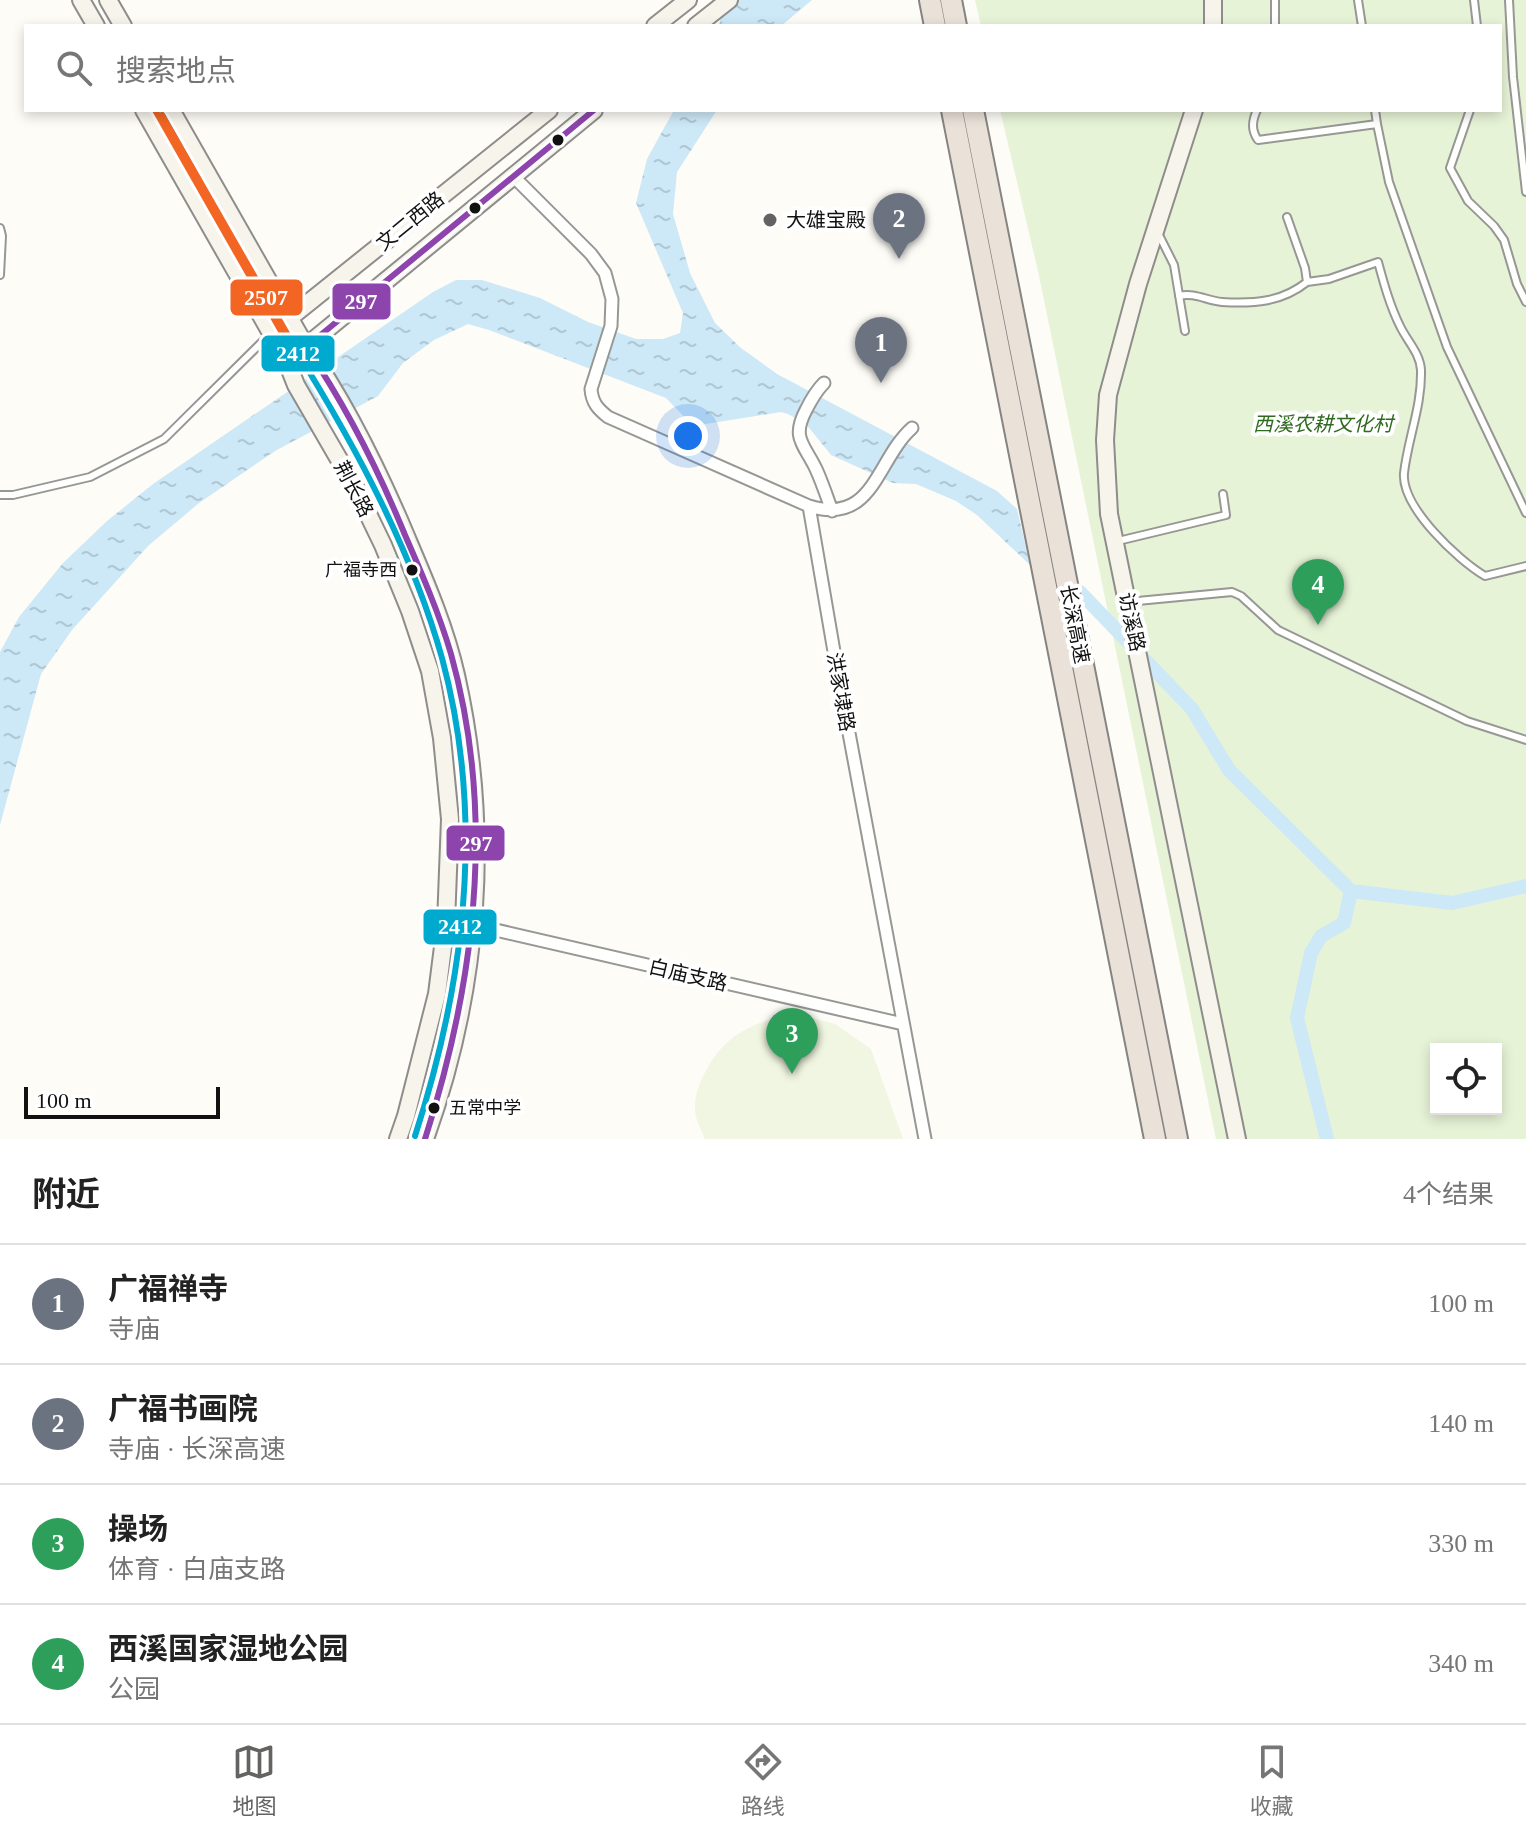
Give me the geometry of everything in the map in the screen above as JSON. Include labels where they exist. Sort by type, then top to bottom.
[{"type":"highway","points":[[930,0],[935,24]]},
{"type":"highway","points":[[951,0],[956,24]]},
{"type":"highway","name":"长深高速","points":[[952,112],[1155,1139]]},
{"type":"highway","name":"长深高速","points":[[973,112],[1177,1139]]},
{"type":"main road","points":[[81,0],[95,24]]},
{"type":"main road","points":[[108,0],[122,24]]},
{"type":"main road","points":[[658,24],[688,0]]},
{"type":"main road","points":[[698,24],[729,0]]},
{"type":"main road","points":[[1213,0],[1213,24]]},
{"type":"main road","name":"荆长路","points":[[145,112],[287,362],[296,385],[383,545],[430,671],[442,738],[450,819],[446,923],[437,994],[398,1139]]},
{"type":"main road","name":"荆长路","points":[[172,112],[381,477],[437,612],[456,675],[470,757],[476,821],[474,925],[454,1050],[425,1139]]},
{"type":"main road","name":"文二西路","points":[[271,333],[547,112]]},
{"type":"main road","name":"文二西路","points":[[287,362],[592,112]]},
{"type":"main road","name":"访溪路","points":[[1193,112],[1108,395],[1107,484],[1109,514],[1237,1139]]},
{"type":"street","points":[[513,176],[591,254],[605,273],[612,299],[611,326],[594,379],[592,398],[598,409],[608,417],[809,506],[832,511],[847,508],[873,486],[902,437],[912,428]]},
{"type":"street","points":[[820,387],[798,431],[832,511]]},
{"type":"street","name":"洪家埭路","points":[[809,506],[925,1139]]},
{"type":"street","name":"白庙支路","points":[[474,925],[903,1024]]},
{"type":"lane","points":[[1275,0],[1275,24]]},
{"type":"lane","points":[[1358,0],[1362,24]]},
{"type":"lane","points":[[1474,0],[1477,24]]},
{"type":"lane","points":[[1509,0],[1513,77],[1526,192]]},
{"type":"lane","points":[[1256,112],[1253,133],[1258,140],[1377,124]]},
{"type":"lane","points":[[1375,112],[1389,182],[1447,347],[1526,513]]},
{"type":"lane","points":[[1469,112],[1450,168],[1468,201],[1504,240],[1517,284],[1526,302]]},
{"type":"lane","points":[[1287,217],[1307,282]]},
{"type":"lane","points":[[0,228],[0,275]]},
{"type":"lane","points":[[1156,230],[1174,265],[1185,331]]},
{"type":"lane","points":[[1179,296],[1189,294],[1221,302],[1274,300],[1292,294],[1307,282],[1329,279],[1378,262],[1394,311],[1421,369],[1417,417],[1404,476],[1407,491],[1433,533],[1471,568],[1485,576],[1526,566]]},
{"type":"lane","points":[[0,495],[13,495],[90,477],[164,439],[271,333]]},
{"type":"lane","points":[[1115,542],[1226,515],[1223,494]]},
{"type":"lane","points":[[1127,602],[1232,592],[1241,596],[1278,630],[1467,721],[1526,740]]},
{"type":"green space","name":"西溪农耕文化村","points":[[975,0],[1526,0],[1526,1139],[1216,1139],[1038,271],[1000,112],[1502,112],[1502,24],[981,24]]},
{"type":"green space","points":[[796,1014],[835,1024],[871,1049],[903,1139],[705,1139],[696,1117],[695,1100],[712,1060],[731,1039],[754,1025]]},
{"type":"water","points":[[724,0],[812,0],[783,24],[719,24]]},
{"type":"water","points":[[673,112],[716,112],[677,172],[673,214],[690,273],[715,323],[741,348],[777,374],[997,491],[1017,509],[1030,565],[977,515],[956,501],[916,484],[893,483],[831,455],[806,424],[788,414],[781,412],[693,426],[666,398],[468,324],[434,340],[403,363],[378,396],[275,451],[199,503],[148,546],[72,630],[41,674],[0,825],[0,652],[19,617],[63,563],[107,521],[153,484],[433,292],[456,280],[482,280],[540,298],[588,322],[636,339],[663,339],[680,333],[683,313],[636,203],[647,159]]},
{"type":"waterway","points":[[1080,592],[1192,709],[1229,770],[1351,891],[1452,903],[1526,886]]},
{"type":"waterway","points":[[1327,1139],[1297,1018],[1311,953],[1321,936],[1344,923],[1351,891]]},
{"type":"transit line","name":"2507","points":[[156,112],[290,347],[293,344],[162,115]]},
{"type":"transit line","name":"297","points":[[425,1139],[456,1020],[474,898],[476,837],[473,776],[465,715],[441,624],[395,510],[348,415],[306,347],[592,112]]},
{"type":"transit line","name":"2412","points":[[162,115],[361,462],[415,578],[442,658],[455,718],[463,778],[466,839],[463,899],[457,959],[446,1019],[415,1136]]},
{"type":"place","name":"大雄宝殿","points":[[770,220]]},
{"type":"place","name":"广福书画院","points":[[899,259]]},
{"type":"place","name":"广福禅寺","points":[[881,383]]},
{"type":"place","name":"广福寺西","points":[[412,570]]},
{"type":"place","name":"西溪国家湿地公园","points":[[1318,625]]},
{"type":"place","name":"操场","points":[[792,1074]]},
{"type":"place","name":"五常中学","points":[[434,1108]]}]
